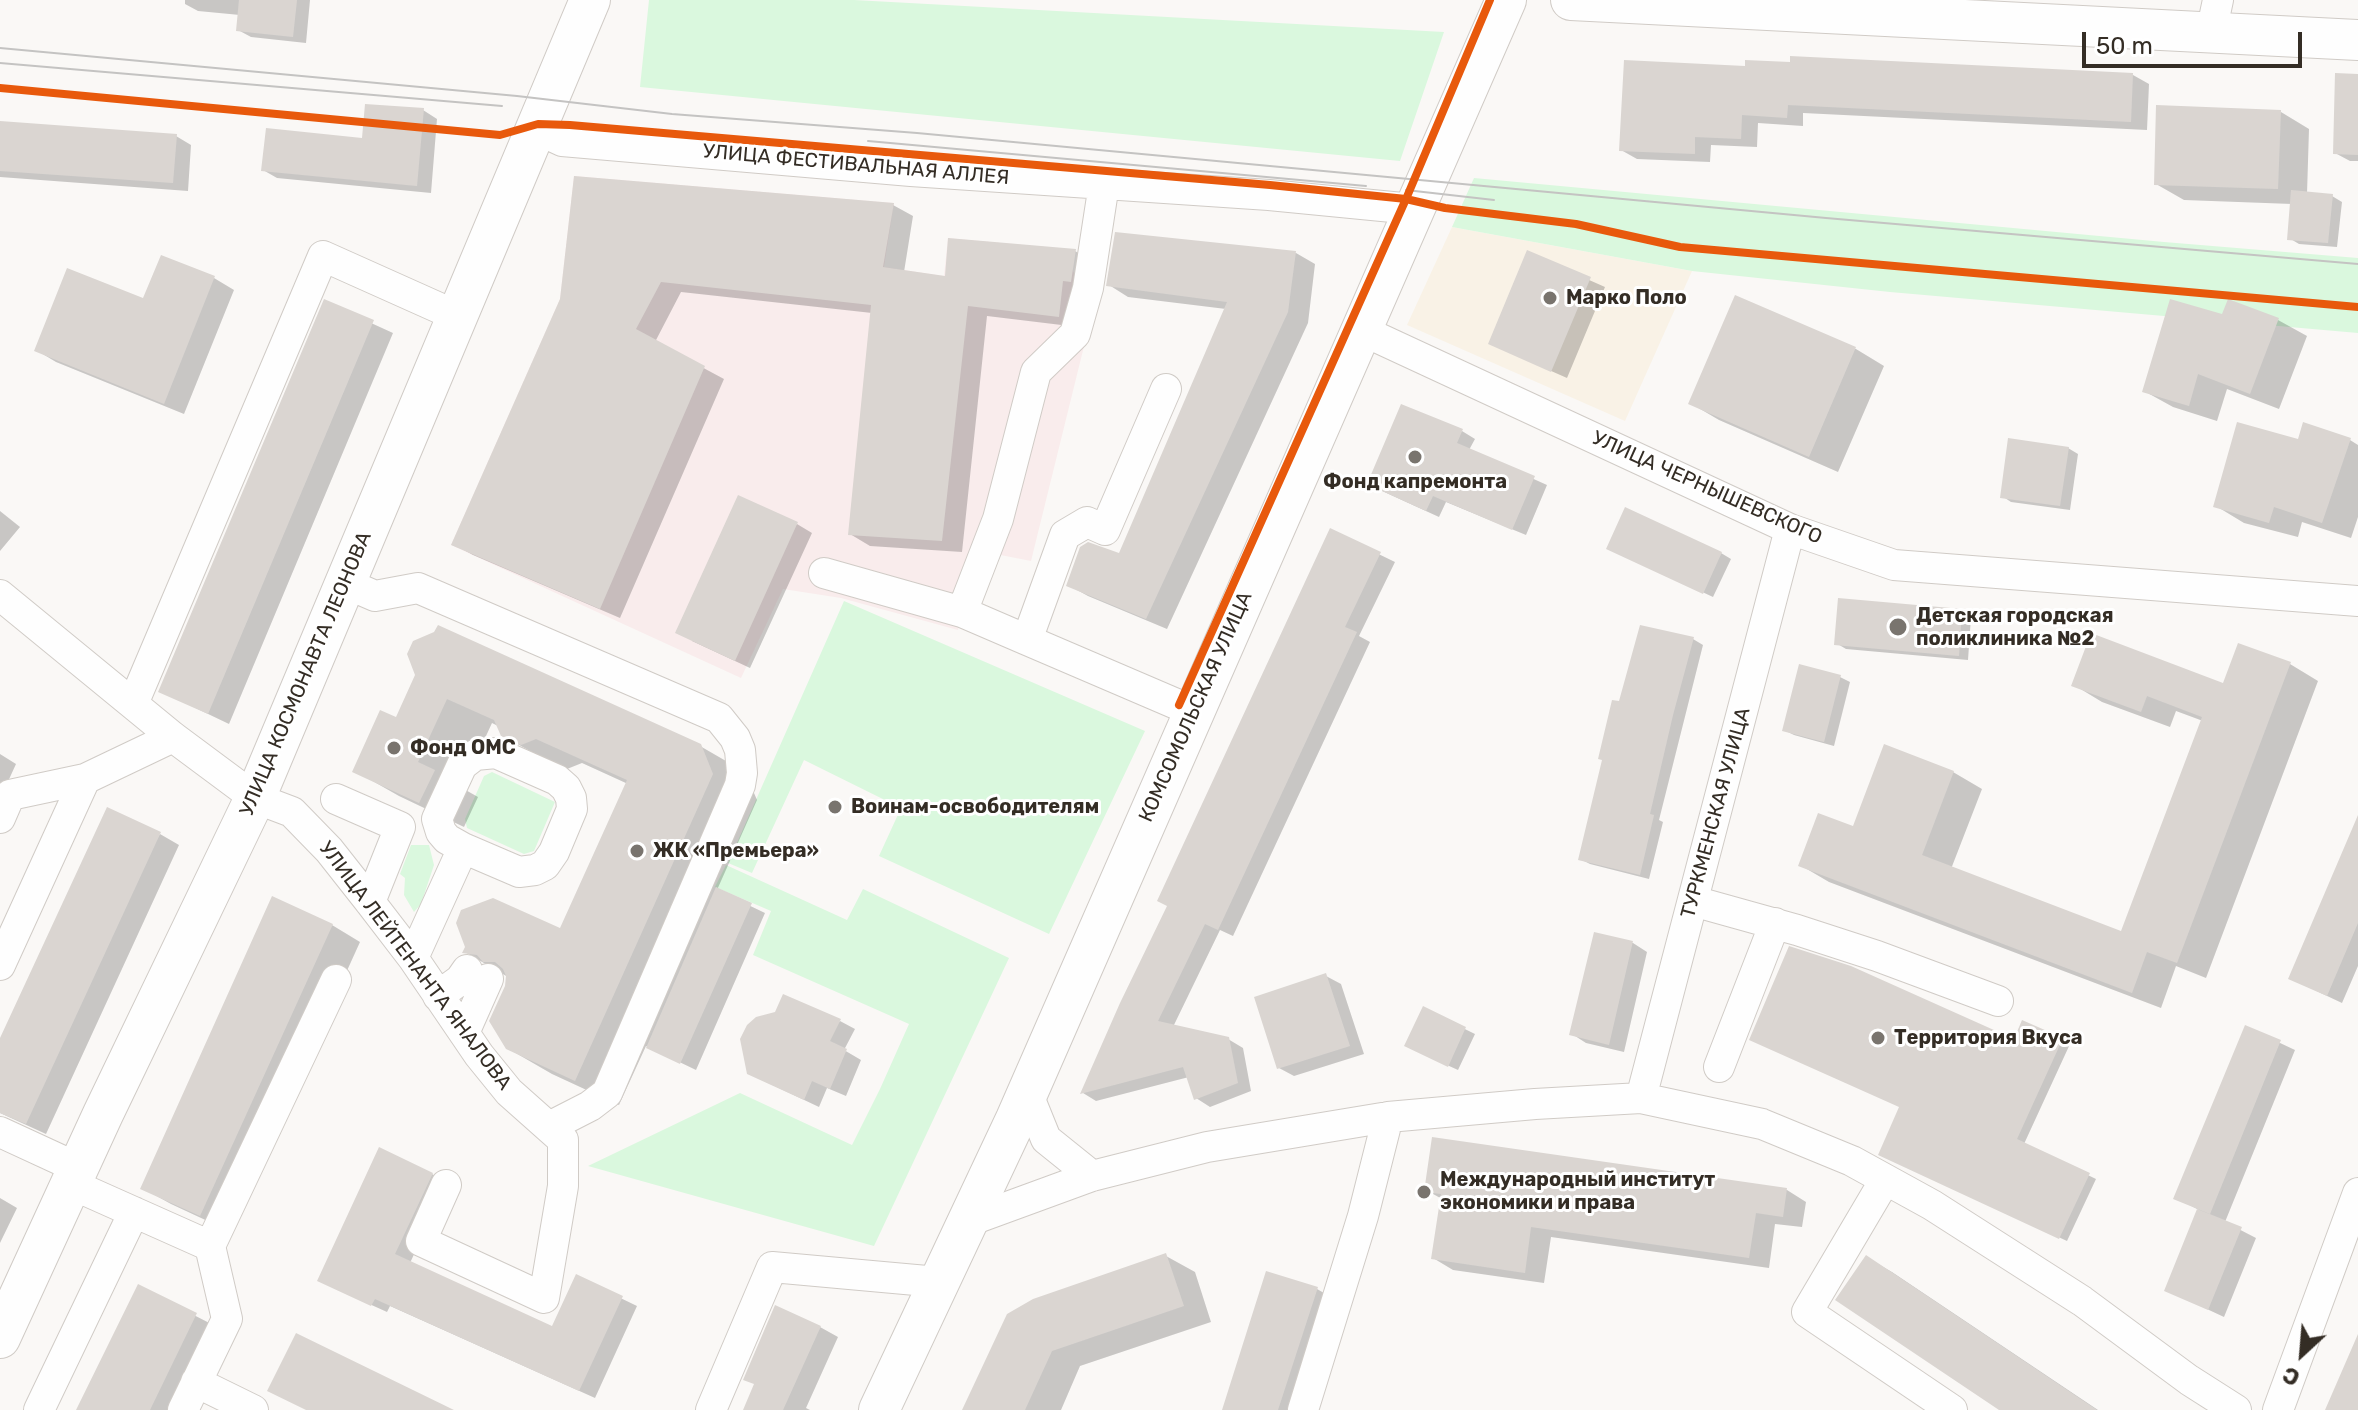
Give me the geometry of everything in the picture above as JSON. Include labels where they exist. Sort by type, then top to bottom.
[{"type":"main road","name":"УЛИЦА КОСМОНАВТА ЛЕОНОВА","points":[[0,1338],[255,798],[457,316],[550,132],[590,0]]},
{"type":"main road","name":"КОМСОМОЛЬСКАЯ УЛИЦА","points":[[879,1410],[1027,1092],[1361,330],[1401,208],[1506,0]]},
{"type":"main road","points":[[1571,0],[2358,15]]},
{"type":"main road","points":[[2062,0],[2215,14],[2358,40]]},
{"type":"street","name":"УЛИЦА ФЕСТИВАЛЬНАЯ АЛЛЕЯ","points":[[550,132],[911,171],[1269,195],[1401,208]]},
{"type":"street","points":[[962,612],[998,519],[1036,372],[1075,334],[1088,288],[1104,184]]},
{"type":"street","points":[[133,704],[323,256],[457,316]]},
{"type":"street","name":"УЛИЦА ЧЕРНЫШЕВСКОГО","points":[[1361,330],[1790,529],[1894,565],[2358,601]]},
{"type":"street","points":[[1027,640],[1065,535],[1087,522],[1105,530],[1166,389]]},
{"type":"street","name":"ТУРКМЕНСКАЯ УЛИЦА","points":[[1641,1098],[1790,529]]},
{"type":"street","points":[[824,573],[962,612],[1195,712]]},
{"type":"street","points":[[345,583],[375,596],[418,588],[719,718],[735,738],[740,750],[740,785],[607,1093],[590,1106],[549,1127]]},
{"type":"street","name":"УЛИЦА ЛЕЙТЕНАНТА ЯНАЛОВА","points":[[0,595],[173,737],[255,798],[292,812],[329,850],[370,902],[509,1092],[563,1140],[563,1186],[544,1298],[421,1241],[446,1185]]},
{"type":"street","points":[[0,818],[10,795],[85,779],[173,737]]},
{"type":"street","points":[[496,753],[557,780],[566,788],[571,798],[569,820],[545,865],[519,872],[463,848],[447,839],[437,819],[462,765],[475,755],[496,753]]},
{"type":"street","points":[[0,965],[85,779]]},
{"type":"street","points":[[336,799],[400,827],[370,902]]},
{"type":"street","points":[[413,958],[463,848]]},
{"type":"street","points":[[1693,901],[1775,923],[1877,956],[1998,1001]]},
{"type":"street","points":[[1719,1067],[1775,923]]},
{"type":"street","points":[[438,996],[460,980],[477,975],[464,1033]]},
{"type":"street","points":[[183,1410],[227,1319],[210,1246],[336,980]]},
{"type":"street","points":[[1027,1092],[1046,1139],[1092,1176]]},
{"type":"street","points":[[969,1221],[1092,1176],[1207,1147],[1388,1117],[1641,1098],[1762,1124],[1852,1161],[1932,1205],[2082,1301],[2189,1380],[2236,1410]]},
{"type":"street","points":[[1303,1410],[1363,1216],[1388,1117]]},
{"type":"street","points":[[0,1132],[134,1212],[210,1246]]},
{"type":"street","points":[[1885,1180],[1807,1312],[1952,1410]]},
{"type":"street","points":[[2278,1410],[2358,1193]]},
{"type":"street","points":[[39,1410],[134,1212]]},
{"type":"street","points":[[711,1410],[772,1267],[938,1282]]},
{"type":"street","points":[[196,1382],[253,1410]]},
{"type":"shaded area","points":[[574,176],[894,203],[884,267],[944,276],[948,238],[1066,249],[1090,322],[1031,561],[975,550],[958,630],[841,598],[783,589],[741,678],[451,545],[560,299]]},
{"type":"shaded area","name":"Марко Поло","points":[[1452,227],[1692,271],[1625,421],[1407,325]]},
{"type":"green space","points":[[649,0],[854,0],[1444,32],[1400,161],[640,87]]},
{"type":"green space","points":[[1474,178],[2358,258],[2358,333],[1890,292],[1692,271],[1452,227]]},
{"type":"green space","points":[[844,601],[1145,731],[1049,934],[879,856],[901,808],[804,760],[752,873],[728,863]]},
{"type":"green space","points":[[492,772],[555,802],[534,851],[524,854],[467,828],[465,819],[484,776]]},
{"type":"green space","points":[[411,845],[429,845],[434,865],[421,904],[414,912],[404,895],[405,878],[400,874]]},
{"type":"green space","points":[[726,865],[847,920],[863,889],[1009,958],[874,1246],[588,1166],[740,1093],[852,1145],[880,1089],[909,1024],[753,955],[771,911],[715,887]]},
{"type":"building","points":[[239,0],[297,0],[293,37],[236,31]]},
{"type":"building","points":[[1790,56],[2133,73],[2131,122],[1788,105],[1787,118],[1742,115],[1741,139],[1695,137],[1695,154],[1619,151],[1624,60],[1745,66],[1745,60],[1790,62]]},
{"type":"building","points":[[2335,73],[2358,74],[2358,155],[2333,154]]},
{"type":"building","points":[[365,104],[424,108],[417,186],[261,171],[266,128],[362,138]]},
{"type":"building","points":[[2156,105],[2281,110],[2278,189],[2154,185]]},
{"type":"building","points":[[0,121],[177,134],[173,183],[0,171]]},
{"type":"building","points":[[574,176],[894,203],[883,267],[945,276],[948,238],[1076,249],[1071,282],[1063,281],[1059,317],[968,306],[942,541],[848,535],[871,305],[661,282],[636,329],[705,366],[600,609],[451,545],[560,299]]},
{"type":"building","points":[[2291,190],[2333,194],[2328,243],[2287,240]]},
{"type":"building","points":[[1115,232],[1296,251],[1288,312],[1146,619],[1066,586],[1080,547],[1088,542],[1119,553],[1227,302],[1106,286]]},
{"type":"building","points":[[1527,250],[1591,277],[1551,372],[1488,344]]},
{"type":"building","points":[[161,255],[215,276],[164,404],[34,351],[67,268],[143,298]]},
{"type":"building","points":[[1735,295],[1856,347],[1809,457],[1688,404]]},
{"type":"building","points":[[324,299],[374,320],[208,714],[158,692]]},
{"type":"building","points":[[2170,299],[2222,314],[2228,299],[2279,318],[2250,394],[2198,374],[2189,406],[2142,392]]},
{"type":"building","points":[[1401,404],[1463,429],[1457,443],[1535,476],[1512,530],[1433,496],[1426,511],[1367,484]]},
{"type":"building","points":[[2237,422],[2298,439],[2303,422],[2351,438],[2322,523],[2274,507],[2269,523],[2213,507]]},
{"type":"building","points":[[2008,438],[2069,447],[2060,506],[2000,498]]},
{"type":"building","points":[[738,495],[798,522],[735,661],[675,633]]},
{"type":"building","points":[[1625,507],[1722,552],[1703,594],[1606,549]]},
{"type":"building","points":[[1330,528],[1381,552],[1345,627],[1357,632],[1218,930],[1205,924],[1158,1021],[1229,1037],[1238,1083],[1194,1100],[1183,1067],[1080,1094],[1167,906],[1157,901]]},
{"type":"building","name":"Детская городская поликлиника №2","points":[[1838,598],[1962,609],[1959,656],[1834,645]]},
{"type":"building","name":"ЖК «Премьера»","points":[[438,625],[701,744],[713,774],[575,1081],[506,1049],[489,1021],[505,986],[506,976],[495,962],[483,962],[477,955],[462,953],[465,947],[456,923],[461,910],[493,898],[560,928],[627,780],[536,739],[521,745],[501,736],[494,720],[447,699],[418,762],[435,770],[419,803],[352,772],[380,710],[396,717],[415,675],[407,654],[413,641],[434,632]]},
{"type":"building","points":[[1640,625],[1694,637],[1650,814],[1654,815],[1640,875],[1578,860],[1602,760],[1598,759],[1612,700],[1619,701]]},
{"type":"building","points":[[2091,633],[2223,683],[2238,643],[2291,662],[2177,963],[2147,952],[2132,993],[1798,866],[1818,813],[1853,826],[1884,744],[1954,771],[1922,855],[2121,931],[2202,717],[2147,696],[2141,712],[2071,686]]},
{"type":"building","points":[[1799,664],[1841,675],[1824,742],[1782,731]]},
{"type":"building","points":[[107,807],[161,832],[26,1124],[0,1113],[0,1038]]},
{"type":"building","points":[[2358,815],[2358,923],[2327,996],[2288,979]]},
{"type":"building","points":[[716,887],[752,903],[680,1064],[646,1048]]},
{"type":"building","points":[[272,896],[333,924],[200,1216],[140,1189]]},
{"type":"building","points":[[1594,932],[1633,941],[1609,1045],[1569,1035]]},
{"type":"building","points":[[1789,946],[1851,966],[2014,1039],[2022,1020],[2063,1038],[2017,1139],[2090,1173],[2059,1239],[1878,1155],[1899,1107],[1749,1040]]},
{"type":"building","points":[[1326,973],[1350,1046],[1277,1069],[1254,997]]},
{"type":"building","points":[[783,994],[841,1019],[830,1041],[847,1049],[830,1089],[812,1081],[804,1100],[747,1074],[740,1039],[747,1025],[756,1017],[775,1012]]},
{"type":"building","points":[[1423,1006],[1466,1027],[1448,1067],[1404,1046]]},
{"type":"building","points":[[2245,1025],[2281,1040],[2210,1214],[2173,1199]]},
{"type":"building","points":[[1432,1137],[1787,1188],[1783,1217],[1756,1213],[1749,1258],[1531,1227],[1525,1273],[1431,1259],[1441,1194],[1424,1192]]},
{"type":"building","points":[[379,1147],[433,1173],[395,1254],[552,1326],[576,1274],[623,1296],[579,1391],[375,1299],[371,1306],[317,1281]]},
{"type":"building","points":[[2197,1209],[2242,1227],[2208,1310],[2164,1291]]},
{"type":"building","points":[[1166,1253],[1184,1306],[1052,1351],[1025,1410],[962,1410],[1007,1314],[1033,1299]]},
{"type":"building","points":[[1866,1255],[2097,1410],[1999,1410],[1835,1300]]},
{"type":"building","points":[[1266,1271],[1318,1287],[1278,1410],[1222,1410]]},
{"type":"building","points":[[138,1284],[197,1313],[150,1410],[76,1410]]},
{"type":"building","points":[[775,1305],[821,1326],[783,1410],[743,1410],[754,1384],[743,1380]]},
{"type":"building","points":[[296,1333],[454,1410],[306,1410],[267,1391]]},
{"type":"building","points":[[2358,1334],[2358,1410],[2325,1410]]},
{"type":"tram line","points":[[0,48],[517,96],[672,114],[917,133],[2358,264]]},
{"type":"tram line","points":[[0,63],[502,106]]},
{"type":"tram line","points":[[868,141],[1366,186]]},
{"type":"tram line","points":[[1406,190],[1494,200]]},
{"type":"cycle path","points":[[1179,705],[1406,199],[1490,0]]},
{"type":"cycle path","points":[[0,88],[500,135],[538,124],[570,125],[1270,185],[1406,199],[1445,208],[1576,224],[1680,247],[2358,307]]},
{"type":"place","name":"Марко Поло","points":[[1550,298]]},
{"type":"place","name":"Фонд капремонта","points":[[1415,457]]},
{"type":"place","name":"Детская городская поликлиника №2","points":[[1898,627]]},
{"type":"place","name":"Фонд ОМС","points":[[394,748]]},
{"type":"place","name":"Воинам-освободителям","points":[[835,807]]},
{"type":"place","name":"ЖК «Премьера»","points":[[637,851]]},
{"type":"place","name":"Территория Вкуса","points":[[1878,1038]]},
{"type":"place","name":"Международный институт экономики и права","points":[[1424,1192]]}]
